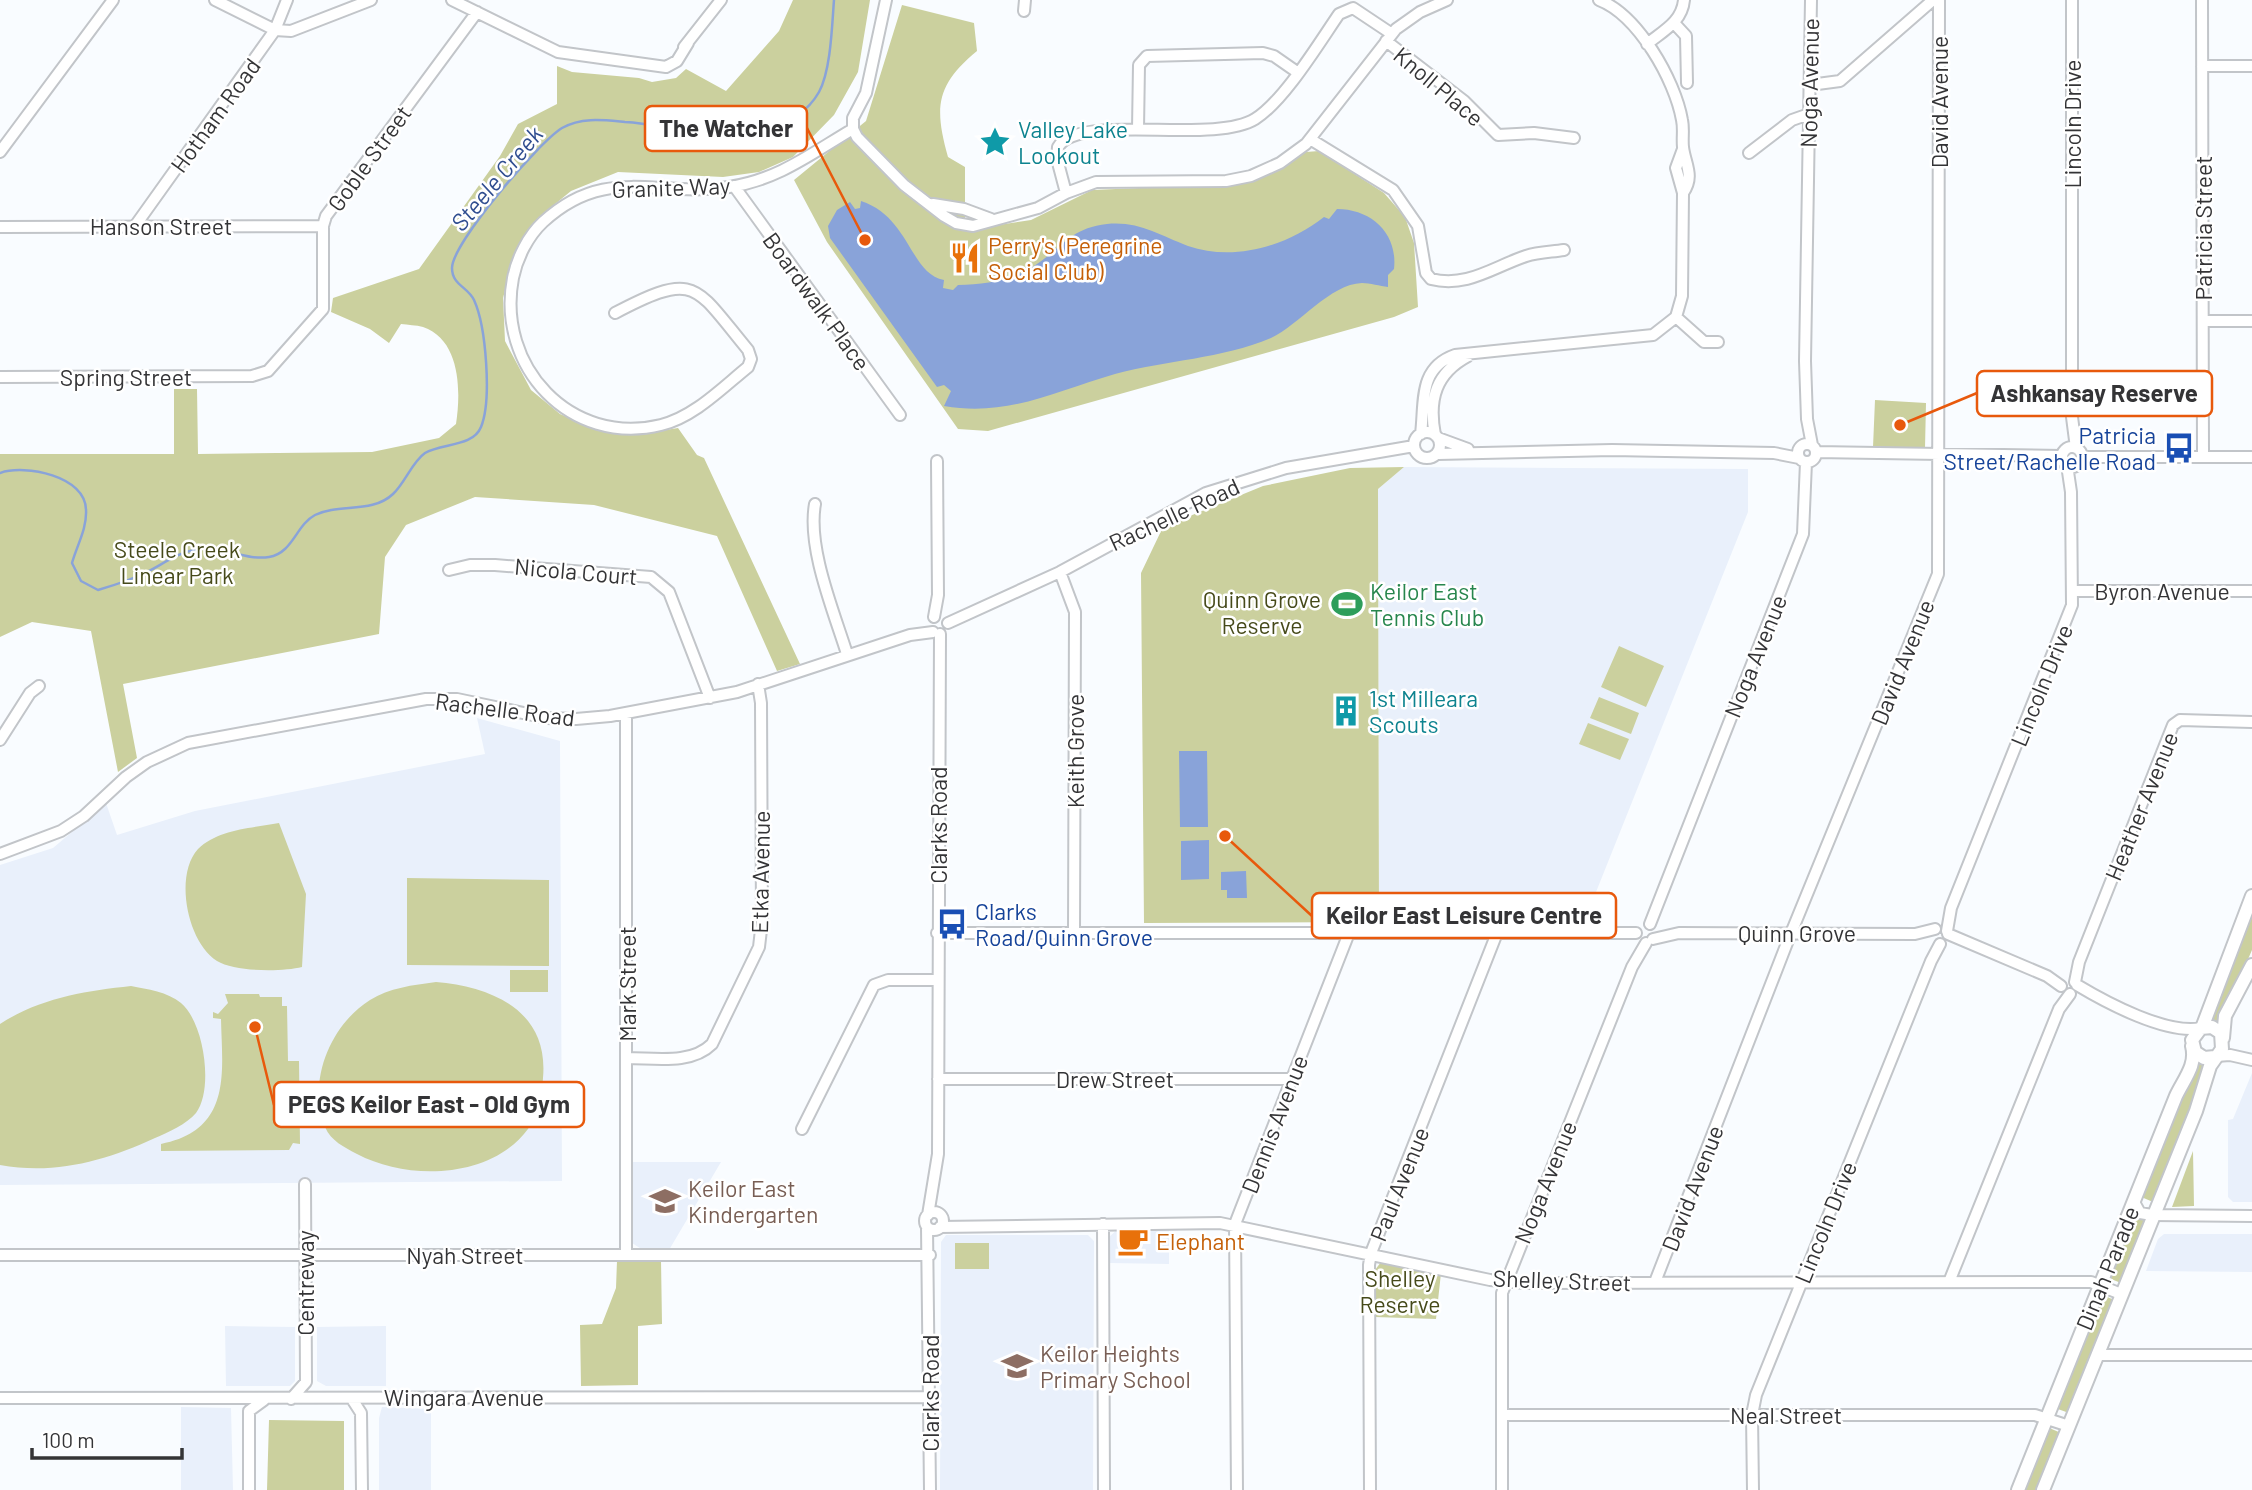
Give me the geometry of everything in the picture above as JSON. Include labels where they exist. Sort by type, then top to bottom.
[{"type":"street","points":[[0,152],[113,0]]},
{"type":"street","points":[[215,0],[275,30],[303,28],[371,0]]},
{"type":"street","name":"Hotham Road","points":[[135,226],[275,30],[287,0]]},
{"type":"street","points":[[452,0],[558,52],[666,67],[677,61],[721,0]]},
{"type":"street","points":[[886,0],[877,54],[866,93],[853,118],[853,129],[890,173],[944,216],[959,224],[973,226],[1038,208],[1066,193],[1096,182],[1226,181],[1251,176],[1280,163],[1310,139],[1389,38],[1420,12],[1447,0]]},
{"type":"street","points":[[1599,0],[1611,5],[1626,18],[1647,44],[1677,99],[1682,122],[1683,149],[1690,175],[1683,193],[1683,283],[1676,317],[1653,335],[1442,360],[1426,381],[1421,434],[1414,446],[1424,458],[1437,454],[1474,452],[1806,451],[2072,457],[2252,457]]},
{"type":"street","points":[[1647,44],[1674,23],[1683,11],[1685,0]]},
{"type":"street","name":"Noga Avenue","points":[[1502,1490],[1502,1293],[1803,534],[1807,419],[1811,0]]},
{"type":"street","points":[[1810,82],[1840,81],[1933,0]]},
{"type":"street","name":"David Avenue","points":[[1655,1282],[1938,574],[1939,0]]},
{"type":"street","name":"Lincoln Drive","points":[[1753,1490],[1752,1415],[1756,1395],[2068,618],[2072,591],[2072,0]]},
{"type":"street","name":"Patricia Street","points":[[2202,0],[2203,457]]},
{"type":"street","name":"Knoll Place","points":[[1297,72],[1339,15],[1353,8],[1464,101],[1497,135],[1534,133],[1574,138]]},
{"type":"street","name":"Goble Street","points":[[252,376],[268,371],[323,309],[323,226],[333,206],[477,12]]},
{"type":"street","points":[[1674,23],[1686,36],[1687,83]]},
{"type":"street","points":[[1066,193],[1057,159],[1061,142],[1091,132],[1138,129],[1203,131],[1239,126],[1270,107],[1297,72],[1264,52],[1147,55],[1139,65],[1138,129]]},
{"type":"street","points":[[2203,66],[2252,66]]},
{"type":"street","points":[[1749,153],[1792,120],[1809,114]]},
{"type":"street","name":"Granite Way","points":[[615,313],[653,293],[687,288],[701,293],[748,350],[748,367],[685,417],[660,425],[633,429],[605,426],[575,414],[550,398],[518,354],[513,329],[510,293],[523,248],[540,224],[568,202],[594,190],[627,186],[697,189],[763,180],[792,168],[853,129]]},
{"type":"street","points":[[1310,139],[1399,197],[1418,226],[1426,273],[1431,279],[1448,281],[1476,278],[1529,255],[1564,250]]},
{"type":"street","name":"Boardwalk Place","points":[[734,186],[900,415]]},
{"type":"street","name":"Hanson Street","points":[[0,227],[323,226]]},
{"type":"street","points":[[1676,317],[1704,342],[1718,342]]},
{"type":"street","points":[[2203,321],[2252,321]]},
{"type":"street","points":[[1437,454],[1440,446],[1437,437],[1437,387],[1452,365],[1471,355]]},
{"type":"street","name":"Spring Street","points":[[0,377],[252,376]]},
{"type":"street","points":[[1426,381],[1437,387]]},
{"type":"street","points":[[1421,434],[1437,437],[1474,452]]},
{"type":"street","name":"Rachelle Road","points":[[0,854],[61,831],[84,816],[126,776],[147,762],[188,743],[426,699],[457,699],[547,718],[576,719],[710,698],[938,625],[1060,572],[1115,540],[1219,489],[1286,468],[1414,446]]},
{"type":"street","name":"Clarks Road","points":[[930,1490],[930,1255],[936,1222],[934,1183],[938,1154],[937,461]]},
{"type":"street","points":[[815,504],[813,530],[817,552],[847,654]]},
{"type":"street","name":"Nicola Court","points":[[449,570],[470,565],[495,565],[651,577],[669,592],[710,698]]},
{"type":"street","name":"Keith Grove","points":[[1060,572],[1075,612],[1074,933]]},
{"type":"street","name":"Byron Avenue","points":[[2072,591],[2252,591]]},
{"type":"street","name":"Etka Avenue","points":[[627,1058],[691,1058],[703,1054],[712,1044],[759,947],[762,921],[761,703],[758,684]]},
{"type":"street","points":[[0,740],[30,693],[39,686]]},
{"type":"street","name":"Mark Street","points":[[625,713],[626,1255]]},
{"type":"street","name":"Heather Avenue","points":[[1949,1282],[2173,725],[2180,720],[2252,722]]},
{"type":"street","points":[[2249,1059],[2199,1056],[2192,1046],[2194,1035],[2202,1028],[2252,896]]},
{"type":"street","name":"Quinn Grove","points":[[937,933],[1915,933],[1940,936],[1966,944],[2173,1028],[2187,1031],[2202,1028]]},
{"type":"street","name":"Dennis Avenue","points":[[1237,1490],[1235,1224],[1349,933]]},
{"type":"street","name":"Paul Avenue","points":[[1370,1490],[1371,1253],[1497,933]]},
{"type":"street","points":[[2215,1056],[2222,1049],[2225,1016],[2252,965]]},
{"type":"street","points":[[802,1129],[874,985],[888,980],[937,980]]},
{"type":"street","name":"Quinn Grove","points":[[2173,1028],[2192,1046]]},
{"type":"street","points":[[2202,1028],[2217,1029],[2223,1039],[2249,1059]]},
{"type":"street","name":"Dinah Parade","points":[[2018,1490],[2176,1096],[2195,1057],[2192,1046]]},
{"type":"street","name":"Dinah Parade","points":[[2043,1490],[2215,1056]]},
{"type":"street","name":"Drew Street","points":[[938,1079],[1292,1079]]},
{"type":"street","name":"Centreway","points":[[305,1184],[306,1382]]},
{"type":"street","points":[[2134,1202],[2140,1213],[2152,1216],[2252,1216]]},
{"type":"street","name":"Shelley Street","points":[[936,1222],[1235,1224],[1506,1282],[2101,1284],[2121,1294]]},
{"type":"street","points":[[1103,1224],[1104,1490]]},
{"type":"street","name":"Nyah Street","points":[[0,1255],[930,1255]]},
{"type":"street","points":[[2097,1355],[2252,1355]]},
{"type":"street","points":[[291,1399],[306,1382],[320,1398]]},
{"type":"street","name":"Wingara Avenue","points":[[0,1398],[929,1397]]},
{"type":"street","points":[[229,1398],[249,1411]]},
{"type":"street","points":[[362,1413],[374,1401],[387,1398]]},
{"type":"street","points":[[249,1490],[249,1411],[253,1405],[265,1399]]},
{"type":"street","points":[[352,1399],[362,1413],[362,1490]]},
{"type":"street","name":"Neal Street","points":[[1502,1415],[2047,1417],[2069,1426]]},
{"type":"shaded area","points":[[1404,467],[1748,469],[1748,512],[1584,922],[1379,922],[1378,489]]},
{"type":"shaded area","points":[[477,718],[560,741],[562,1181],[0,1185],[0,865],[53,848],[106,803],[117,835],[195,811],[485,754]]},
{"type":"shaded area","points":[[2252,1073],[2252,1202],[2233,1202],[2228,1197],[2228,1120],[2233,1119]]},
{"type":"shaded area","name":"Keilor East Kindergarten","points":[[632,1162],[721,1162],[669,1250],[643,1250],[632,1243]]},
{"type":"shaded area","points":[[1118,1229],[1169,1229],[1169,1264],[1110,1263],[1109,1237]]},
{"type":"shaded area","points":[[2164,1234],[2252,1234],[2252,1272],[2146,1271],[2158,1239]]},
{"type":"shaded area","name":"Keilor Heights Primary School","points":[[946,1235],[1088,1235],[1094,1241],[1093,1490],[940,1490],[941,1242]]},
{"type":"shaded area","points":[[225,1326],[295,1327],[295,1381],[290,1386],[226,1386]]},
{"type":"shaded area","points":[[386,1326],[386,1386],[326,1386],[317,1381],[317,1327]]},
{"type":"shaded area","points":[[181,1407],[231,1408],[233,1490],[181,1490]]},
{"type":"shaded area","points":[[382,1407],[431,1409],[431,1490],[379,1490],[379,1418]]},
{"type":"green space","name":"Steele Creek Linear Park","points":[[793,0],[870,0],[858,72],[834,115],[793,157],[759,172],[723,177],[618,172],[571,191],[538,218],[515,254],[503,298],[505,341],[531,390],[560,414],[597,430],[641,434],[678,428],[697,455],[704,458],[800,664],[777,671],[717,536],[594,505],[475,497],[406,525],[385,557],[379,634],[123,684],[137,758],[118,772],[91,631],[32,622],[0,637],[0,454],[174,454],[174,389],[197,389],[198,454],[372,452],[439,438],[456,424],[458,411],[456,368],[445,343],[423,327],[401,324],[389,343],[370,329],[331,312],[333,298],[419,269],[500,156],[518,124],[557,104],[557,66],[572,72],[639,78],[652,82],[676,78],[686,69],[726,91],[779,31]]},
{"type":"green space","points":[[902,5],[974,23],[977,51],[963,63],[946,86],[940,110],[948,157],[965,167],[965,230],[1031,220],[1092,190],[1234,184],[1268,173],[1306,152],[1319,151],[1384,193],[1405,217],[1414,243],[1418,307],[1394,317],[988,431],[958,429],[827,242],[794,180],[866,121]]},
{"type":"green space","points":[[1875,400],[1926,403],[1925,448],[1873,447]]},
{"type":"green space","name":"Quinn Grove Reserve","points":[[1404,467],[1378,489],[1379,922],[1144,923],[1141,573],[1163,527],[1263,486],[1350,468]]},
{"type":"green space","points":[[1619,646],[1664,666],[1646,707],[1601,687]]},
{"type":"green space","points":[[1599,697],[1639,713],[1631,734],[1590,718]]},
{"type":"green space","points":[[1588,723],[1629,739],[1620,760],[1579,744]]},
{"type":"green space","points":[[279,823],[306,894],[302,967],[259,970],[225,965],[207,952],[191,924],[186,891],[191,860],[198,849],[215,837],[236,830]]},
{"type":"green space","points":[[407,878],[549,880],[549,966],[407,965]]},
{"type":"green space","points":[[2252,917],[2252,950],[2219,1026],[2210,1020]]},
{"type":"green space","points":[[510,970],[548,970],[548,992],[510,992]]},
{"type":"green space","points":[[436,982],[478,990],[496,997],[527,1020],[537,1035],[542,1055],[540,1098],[528,1129],[512,1146],[493,1158],[448,1170],[400,1169],[357,1154],[331,1136],[320,1110],[321,1074],[333,1039],[356,1011],[377,996],[393,990]]},
{"type":"green space","points":[[131,986],[176,999],[189,1012],[196,1025],[204,1056],[205,1073],[201,1102],[196,1113],[165,1134],[98,1159],[60,1167],[20,1168],[0,1165],[0,1024],[31,1008],[63,997]]},
{"type":"green space","points":[[225,994],[282,997],[282,1006],[287,1006],[288,1061],[299,1061],[300,1144],[293,1143],[289,1150],[161,1151],[161,1144],[184,1137],[201,1126],[212,1112],[218,1096],[222,1058],[221,1019],[213,1018],[213,1012],[218,1014],[228,1003]]},
{"type":"green space","points":[[2199,1059],[2207,1062],[2204,1075],[2153,1202],[2139,1196]]},
{"type":"green space","points":[[2193,1151],[2194,1206],[2172,1207]]},
{"type":"green space","points":[[2133,1213],[2148,1220],[2121,1283],[2106,1277]]},
{"type":"green space","points":[[955,1243],[989,1243],[989,1269],[955,1269]]},
{"type":"green space","points":[[661,1260],[662,1324],[638,1326],[638,1385],[581,1386],[580,1325],[602,1324],[616,1288],[617,1261]]},
{"type":"green space","name":"Shelley Reserve","points":[[1381,1262],[1441,1273],[1436,1319],[1375,1317],[1375,1270]]},
{"type":"green space","points":[[2101,1294],[2114,1300],[2069,1413],[2055,1408]]},
{"type":"green space","points":[[269,1420],[344,1421],[344,1490],[267,1490]]},
{"type":"green space","points":[[2047,1427],[2061,1433],[2038,1490],[2022,1490]]},
{"type":"water","points":[[861,201],[890,219],[924,267],[933,276],[944,280],[943,288],[953,290],[958,285],[988,283],[1016,275],[1034,266],[1075,234],[1094,226],[1129,225],[1206,251],[1241,252],[1294,236],[1324,217],[1329,219],[1337,209],[1361,213],[1380,226],[1392,244],[1394,269],[1388,275],[1388,287],[1365,283],[1350,285],[1327,297],[1282,332],[1233,351],[1115,374],[1011,405],[990,408],[944,406],[951,391],[944,385],[937,387],[830,238],[828,226],[837,210],[850,202],[855,209],[860,208]]},
{"type":"water","points":[[1179,751],[1207,751],[1208,827],[1180,827]]},
{"type":"water","points":[[1209,840],[1209,879],[1181,880],[1181,841]]},
{"type":"water","points":[[1246,871],[1247,898],[1227,898],[1227,890],[1221,890],[1221,872]]},
{"type":"waterway","name":"Steele Creek","points":[[0,473],[24,470],[38,472],[52,475],[76,489],[83,498],[86,517],[72,563],[81,581],[98,590],[147,572],[188,551],[213,549],[251,557],[269,557],[284,550],[303,525],[315,515],[385,500],[393,494],[425,453],[471,438],[481,427],[487,382],[482,327],[474,300],[457,282],[452,268],[466,238],[517,172],[551,137],[562,128],[577,122],[601,120],[710,135],[728,135],[763,130],[796,117],[809,106],[823,83],[830,47],[834,0]]},
{"type":"place","name":"Valley Lake Lookout","points":[[995,142]]},
{"type":"place","name":"The Watcher","points":[[865,240]]},
{"type":"place","name":"Perry's (Peregrine Social Club)","points":[[965,258]]},
{"type":"place","name":"Ashkansay Reserve","points":[[1900,425]]},
{"type":"place","name":"Patricia Street/Rachelle Road","points":[[2179,448]]},
{"type":"place","name":"Keilor East Tennis Club","points":[[1347,604]]},
{"type":"place","name":"1st Milleara Scouts","points":[[1346,711]]},
{"type":"place","name":"Keilor East Leisure Centre","points":[[1225,836]]},
{"type":"place","name":"Clarks Road/Quinn Grove","points":[[952,924]]},
{"type":"place","name":"PEGS Keilor East - Old Gym","points":[[255,1027]]},
{"type":"place","name":"Keilor East Kindergarten","points":[[665,1201]]},
{"type":"place","name":"Elephant","points":[[1133,1241]]},
{"type":"place","name":"Keilor Heights Primary School","points":[[1017,1366]]}]
